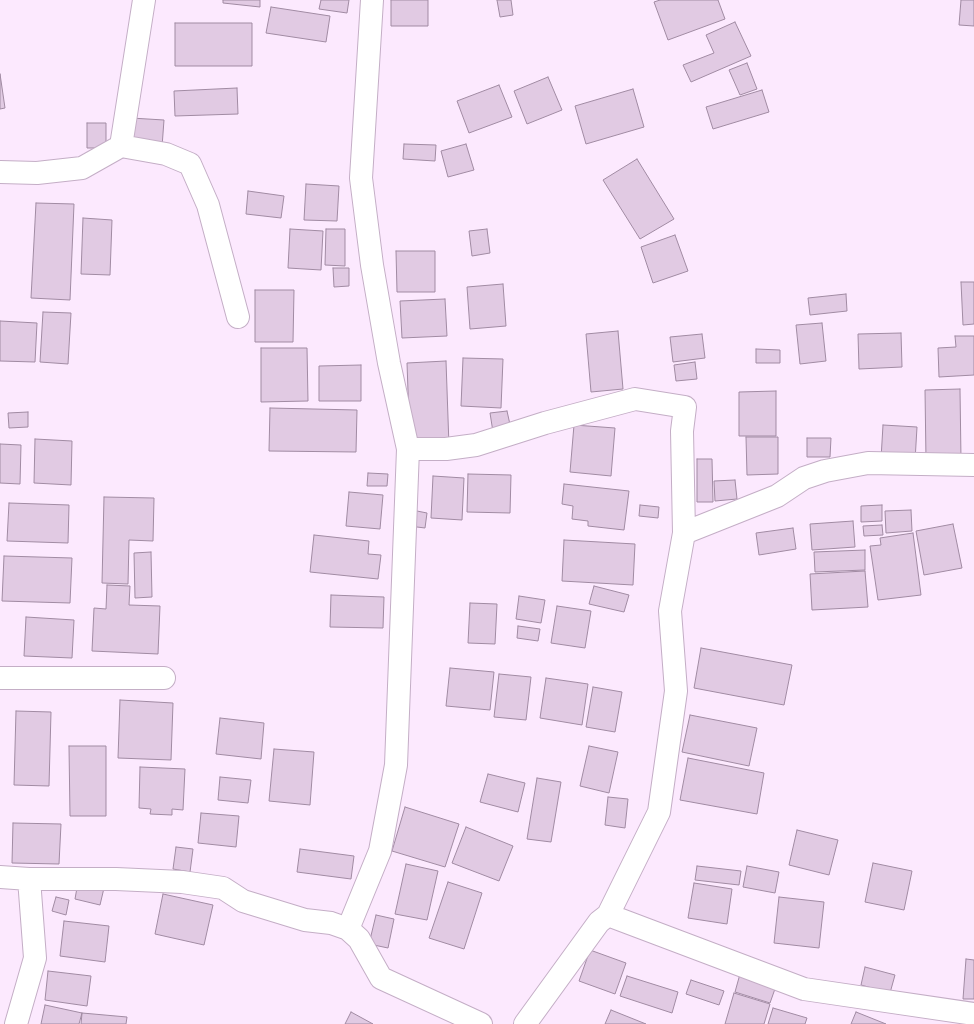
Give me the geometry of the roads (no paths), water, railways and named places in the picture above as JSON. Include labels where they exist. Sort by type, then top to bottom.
[{"type":"street","points":[[120,146],[144,0]]},
{"type":"street","points":[[348,929],[380,850],[396,765],[408,449],[389,363],[372,265],[361,178],[372,0]]},
{"type":"street","points":[[0,172],[37,173],[82,168],[120,146],[166,154],[190,164],[208,205],[238,317]]},
{"type":"street","points":[[408,449],[446,449],[476,445],[545,423],[635,399],[685,407],[682,431],[684,533],[670,611],[676,691],[659,812],[608,915],[599,922],[525,1024]]},
{"type":"street","points":[[684,533],[776,496],[804,478],[825,471],[868,463],[974,465]]},
{"type":"street","points":[[0,678],[164,678]]},
{"type":"street","points":[[0,877],[182,882],[223,888],[243,901],[304,920],[331,923],[348,929],[359,940],[381,978],[481,1024]]},
{"type":"street","points":[[16,1024],[35,958],[28,879]]},
{"type":"street","points":[[608,915],[804,989],[974,1014]]}]
